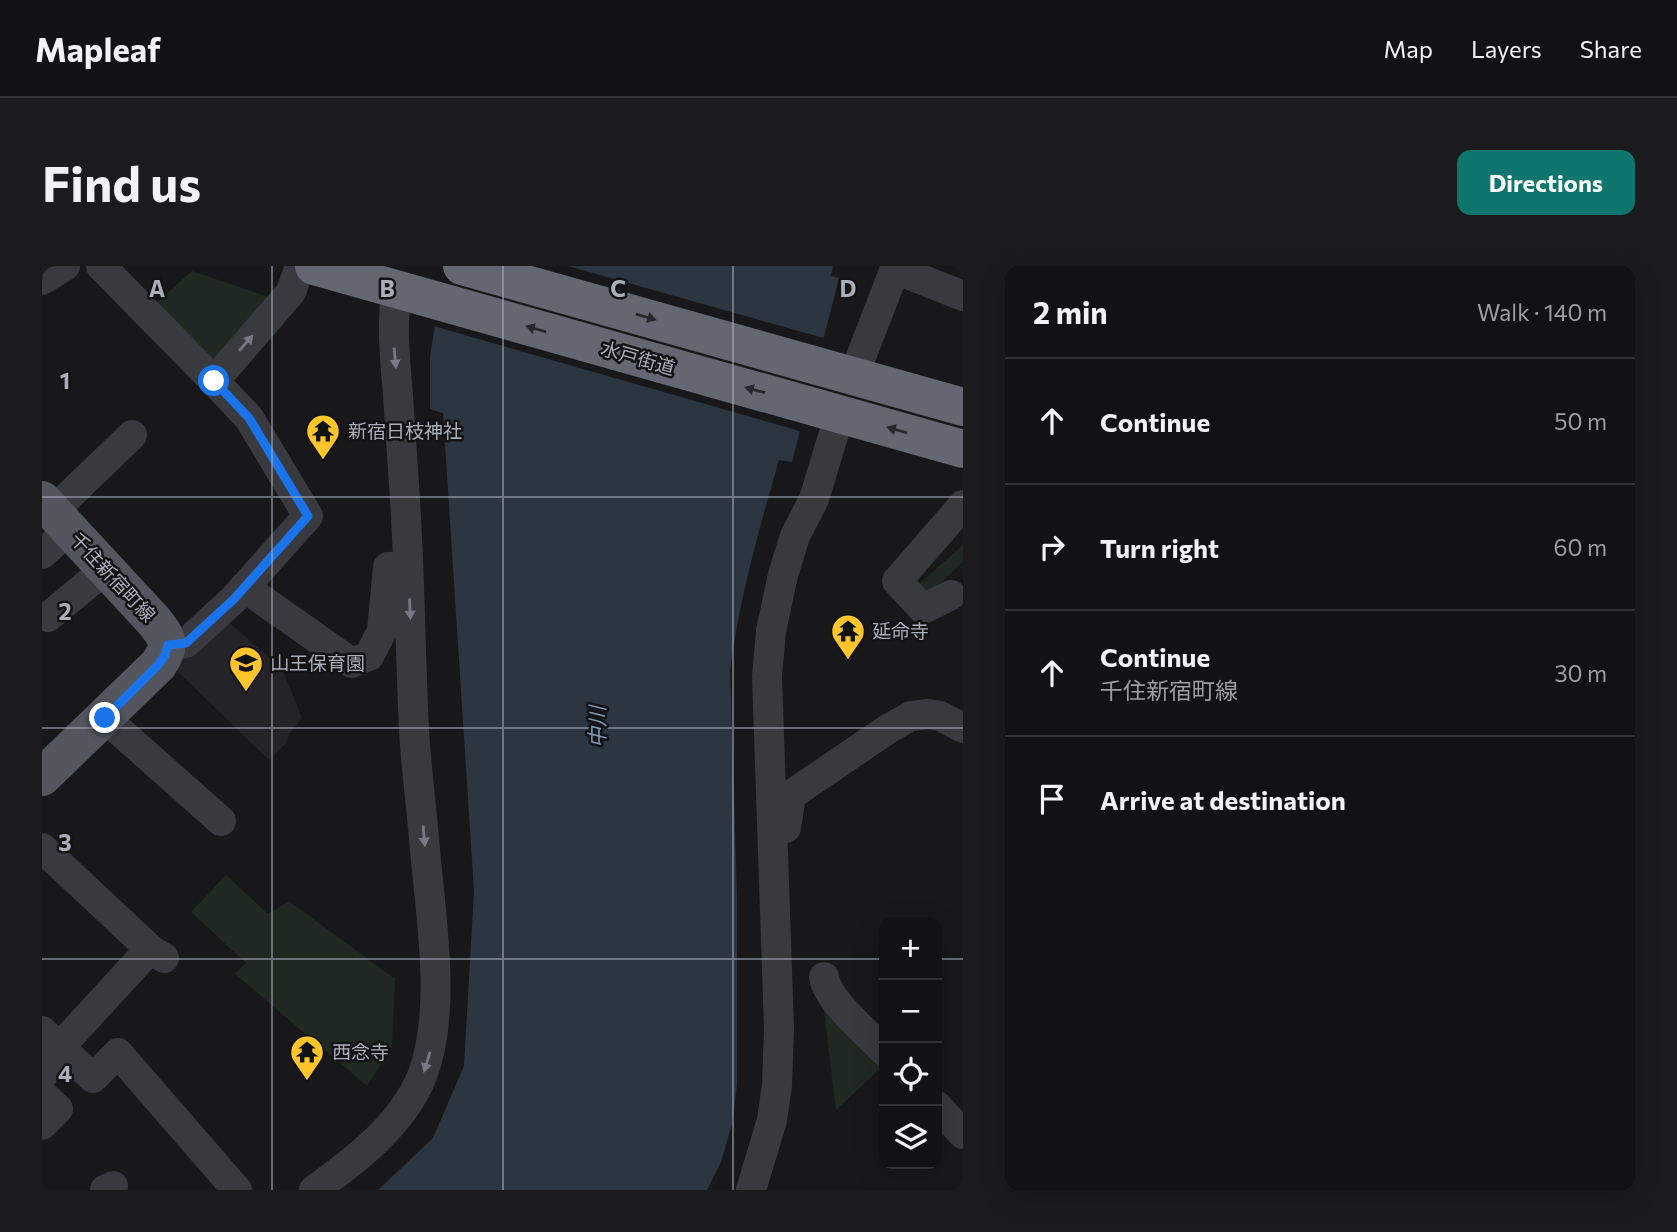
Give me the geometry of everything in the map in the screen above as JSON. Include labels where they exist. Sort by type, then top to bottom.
[{"type":"highway","name":"水戸街道","points":[[314,266],[963,449]]},
{"type":"highway","points":[[462,266],[963,407]]},
{"type":"main road","name":"千住新宿町線","points":[[51,524],[106,569],[154,621],[168,645]]},
{"type":"main road","points":[[42,778],[158,665],[168,645]]},
{"type":"street","points":[[42,279],[65,266]]},
{"type":"street","points":[[101,266],[249,418],[308,516],[234,599],[186,643],[168,645]]},
{"type":"street","points":[[214,381],[291,292],[300,266]]},
{"type":"street","points":[[843,372],[896,268],[963,296]]},
{"type":"street","points":[[314,1190],[356,1157],[384,1131],[407,1104],[421,1079],[433,1041],[434,969],[414,731],[408,566],[393,338],[393,312],[410,293]]},
{"type":"street","points":[[751,1190],[772,1120],[777,1085],[779,1029],[766,676],[771,631],[795,536],[814,499],[830,410]]},
{"type":"street","points":[[51,524],[132,435]]},
{"type":"street","points":[[951,595],[923,609],[897,581],[963,505]]},
{"type":"street","points":[[244,587],[352,663],[369,656],[382,631],[388,567],[408,566]]},
{"type":"street","points":[[48,617],[106,569]]},
{"type":"street","points":[[770,828],[786,828],[791,795],[911,716],[940,716],[963,729]]},
{"type":"street","points":[[105,718],[222,821]]},
{"type":"street","points":[[42,848],[157,953],[52,1040],[42,1076]]},
{"type":"street","points":[[824,977],[826,987],[834,998],[879,1046]]},
{"type":"street","points":[[52,1040],[93,1078],[118,1053],[237,1190]]},
{"type":"street","points":[[42,1094],[58,1109],[42,1125]]},
{"type":"street","points":[[942,1111],[963,1133]]},
{"type":"shaded area","points":[[192,271],[271,298],[212,360],[154,305]]},
{"type":"shaded area","points":[[963,545],[963,562],[926,596],[918,585]]},
{"type":"shaded area","name":"山王保育園","points":[[225,619],[282,668],[302,718],[289,734],[286,743],[269,760],[173,667]]},
{"type":"shaded area","points":[[226,875],[268,914],[289,901],[395,979],[392,1046],[367,1086],[235,974],[246,963],[191,912]]},
{"type":"shaded area","points":[[823,1002],[879,1064],[879,1070],[836,1110]]},
{"type":"water","name":"中川","points":[[444,266],[833,266],[831,276],[839,278],[792,462],[779,460],[750,565],[730,671],[737,895],[737,1085],[732,1124],[721,1162],[707,1190],[378,1190],[433,1138],[464,1066],[474,891],[443,413],[430,409],[430,357]]},
{"type":"pier","points":[[440,266],[568,266],[827,339],[803,432],[430,325]]},
{"type":"place","name":"新宿日枝神社","points":[[323,461]]},
{"type":"place","name":"延命寺","points":[[848,661]]},
{"type":"place","name":"山王保育園","points":[[246,693]]},
{"type":"place","name":"西念寺","points":[[307,1082]]},
{"type":"route","points":[[105,718],[158,665],[168,645],[186,643],[234,599],[308,516],[249,418],[214,381]]}]
